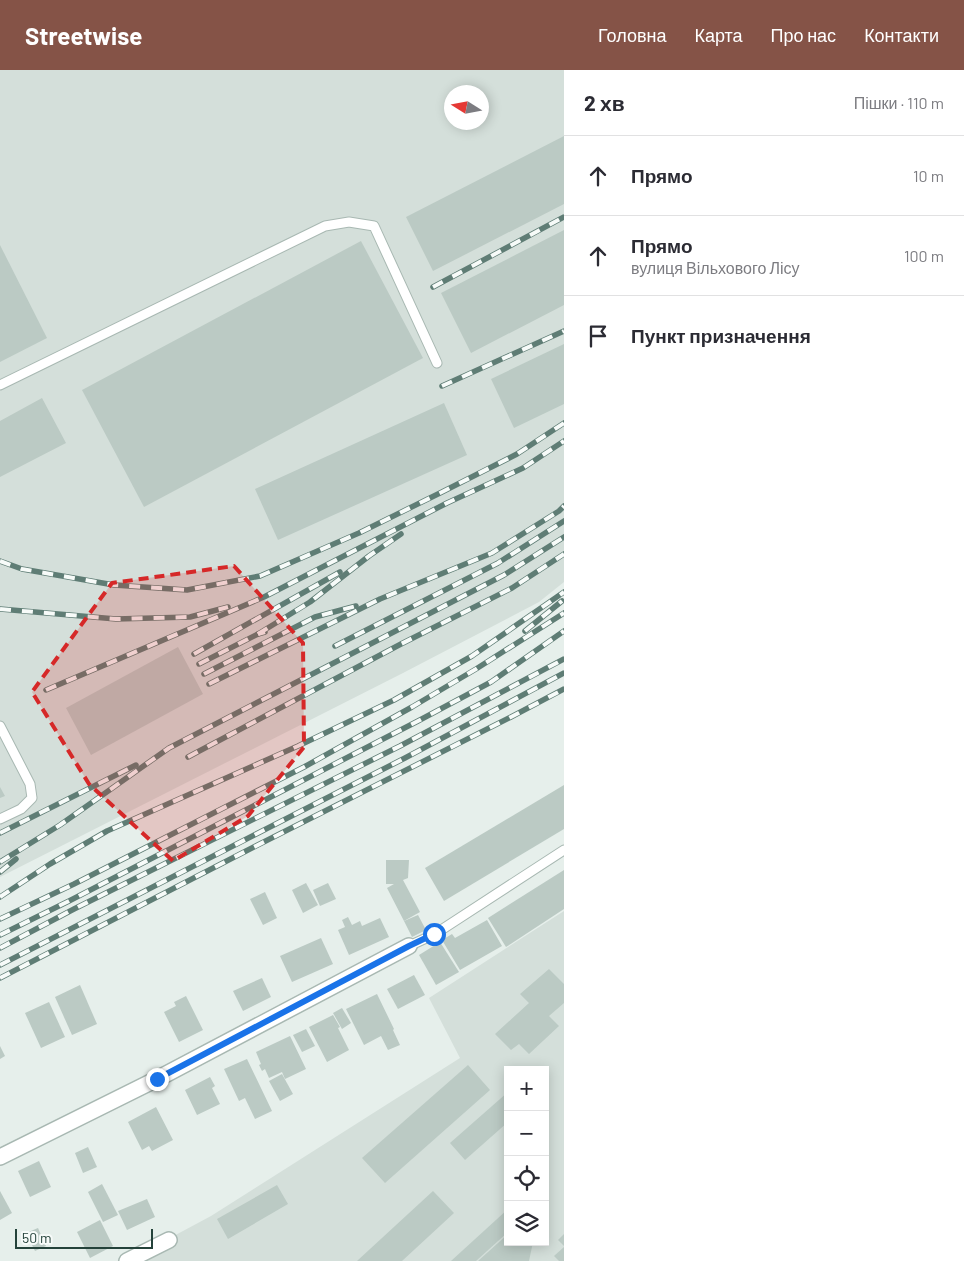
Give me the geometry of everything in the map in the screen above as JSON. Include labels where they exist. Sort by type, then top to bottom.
[{"type":"street","points":[[0,1157],[157,1079],[409,946]]},
{"type":"street","points":[[127,1261],[169,1240]]},
{"type":"lane","points":[[0,385],[325,226],[349,222],[374,226],[437,363]]},
{"type":"lane","points":[[0,726],[30,784],[32,798],[21,809],[0,819]]},
{"type":"lane","points":[[409,946],[434,934],[564,850]]},
{"type":"highlighted area","points":[[234,566],[303,643],[304,747],[248,816],[173,861],[89,784],[32,692],[112,583]]},
{"type":"shaded area","points":[[0,70],[564,70],[564,582],[539,602],[0,877]]},
{"type":"shaded area","points":[[564,911],[564,1261],[127,1261],[211,1216],[460,1058],[429,998]]},
{"type":"building","points":[[564,136],[564,204],[433,271],[406,217]]},
{"type":"building","points":[[564,230],[564,305],[471,353],[441,293]]},
{"type":"building","points":[[361,241],[423,358],[144,507],[82,390]]},
{"type":"building","points":[[0,245],[47,338],[0,362]]},
{"type":"building","points":[[564,344],[564,404],[514,428],[491,379]]},
{"type":"building","points":[[42,398],[66,443],[0,477],[0,421]]},
{"type":"building","points":[[444,403],[467,455],[278,540],[255,489]]},
{"type":"building","points":[[178,647],[203,694],[91,755],[66,708]]},
{"type":"building","points":[[564,785],[564,829],[444,901],[425,868]]},
{"type":"building","points":[[0,787],[5,796],[0,798]]},
{"type":"building","points":[[386,860],[409,860],[408,878],[403,880],[420,912],[404,921],[387,888],[394,884],[386,884]]},
{"type":"building","points":[[564,870],[564,909],[506,947],[488,918]]},
{"type":"building","points":[[306,883],[318,905],[303,913],[292,890]]},
{"type":"building","points":[[328,883],[336,899],[320,906],[313,890]]},
{"type":"building","points":[[265,892],[277,918],[263,925],[250,899]]},
{"type":"building","points":[[418,915],[426,930],[412,937],[404,921]]},
{"type":"building","points":[[348,917],[352,925],[360,921],[362,926],[380,918],[389,937],[349,955],[338,930],[345,927],[342,920]]},
{"type":"building","points":[[487,920],[502,946],[460,970],[442,940],[452,934],[455,938]]},
{"type":"building","points":[[321,938],[333,964],[292,982],[280,956]]},
{"type":"building","points":[[440,942],[459,972],[436,985],[419,955]]},
{"type":"building","points":[[549,969],[564,984],[564,1003],[549,1016],[559,1026],[529,1054],[519,1044],[511,1050],[495,1034],[529,1003],[520,994]]},
{"type":"building","points":[[414,975],[425,995],[398,1009],[387,989]]},
{"type":"building","points":[[262,978],[271,997],[243,1011],[233,991]]},
{"type":"building","points":[[80,985],[97,1024],[72,1035],[55,997]]},
{"type":"building","points":[[377,994],[400,1045],[388,1050],[381,1036],[364,1045],[346,1009]]},
{"type":"building","points":[[186,996],[203,1030],[179,1042],[164,1012],[176,1006],[174,1002]]},
{"type":"building","points":[[49,1002],[65,1037],[41,1048],[25,1013]]},
{"type":"building","points":[[342,1008],[351,1023],[342,1029],[333,1013]]},
{"type":"building","points":[[333,1015],[349,1050],[327,1062],[309,1027]]},
{"type":"building","points":[[306,1029],[315,1046],[302,1052],[293,1035]]},
{"type":"building","points":[[290,1036],[306,1069],[285,1079],[282,1072],[269,1078],[265,1069],[262,1071],[259,1065],[261,1064],[256,1052]]},
{"type":"building","points":[[0,1046],[5,1056],[0,1059]]},
{"type":"building","points":[[247,1059],[272,1111],[255,1119],[245,1098],[239,1101],[224,1069]]},
{"type":"building","points":[[468,1065],[490,1090],[385,1183],[362,1158]]},
{"type":"building","points":[[282,1074],[293,1094],[280,1101],[269,1081]]},
{"type":"building","points":[[210,1077],[215,1086],[212,1088],[220,1104],[197,1115],[185,1090]]},
{"type":"building","points":[[504,1096],[504,1126],[465,1160],[450,1143]]},
{"type":"building","points":[[156,1107],[173,1140],[152,1151],[149,1146],[142,1150],[128,1122]]},
{"type":"building","points":[[88,1147],[97,1167],[83,1173],[75,1153]]},
{"type":"building","points":[[39,1161],[51,1187],[30,1197],[18,1171]]},
{"type":"building","points":[[102,1184],[118,1215],[103,1222],[88,1192]]},
{"type":"building","points":[[277,1185],[288,1204],[228,1239],[217,1219]]},
{"type":"building","points":[[0,1191],[12,1213],[0,1220]]},
{"type":"building","points":[[433,1191],[454,1213],[402,1261],[357,1261]]},
{"type":"building","points":[[147,1199],[155,1217],[127,1230],[118,1211]]},
{"type":"building","points":[[504,1213],[504,1236],[476,1261],[451,1261]]},
{"type":"building","points":[[100,1220],[113,1246],[90,1258],[77,1232]]},
{"type":"building","points":[[38,1228],[46,1246],[35,1251],[26,1233]]},
{"type":"building","points":[[564,1234],[564,1246],[558,1240]]},
{"type":"building","points":[[504,1238],[504,1246],[532,1246],[529,1261],[478,1261]]},
{"type":"building","points":[[564,1247],[564,1261],[559,1261],[554,1256]]},
{"type":"railway","points":[[433,287],[564,217]]},
{"type":"railway","points":[[442,386],[564,331]]},
{"type":"railway","points":[[0,561],[22,569],[114,585],[187,590],[260,576],[359,533],[440,493],[517,454],[564,423]]},
{"type":"railway","points":[[46,690],[264,597],[447,503],[523,468],[564,441]]},
{"type":"railway","points":[[209,684],[380,599],[492,553],[564,506]]},
{"type":"railway","points":[[335,646],[498,563],[564,521]]},
{"type":"railway","points":[[258,634],[310,602],[369,556],[401,534]]},
{"type":"railway","points":[[0,862],[60,825],[169,748],[504,575],[564,537]]},
{"type":"railway","points":[[188,757],[401,644],[512,588],[564,554]]},
{"type":"railway","points":[[194,654],[340,572]]},
{"type":"railway","points":[[0,897],[50,864],[107,831],[298,746],[394,700],[472,656],[564,592]]},
{"type":"railway","points":[[525,631],[562,601]]},
{"type":"railway","points":[[204,674],[315,617],[356,606]]},
{"type":"railway","points":[[0,609],[116,619],[190,617],[228,607]]},
{"type":"railway","points":[[0,919],[74,884],[304,767],[412,707],[564,613]]},
{"type":"railway","points":[[0,935],[491,682],[564,631]]},
{"type":"railway","points":[[199,664],[265,632]]},
{"type":"railway","points":[[0,948],[400,746],[564,659]]},
{"type":"railway","points":[[0,965],[405,758],[564,673]]},
{"type":"railway","points":[[0,978],[564,689]]},
{"type":"railway","points":[[0,833],[136,765]]},
{"type":"railway","points":[[0,872],[16,859]]},
{"type":"route","points":[[157,1079],[434,934]]}]
